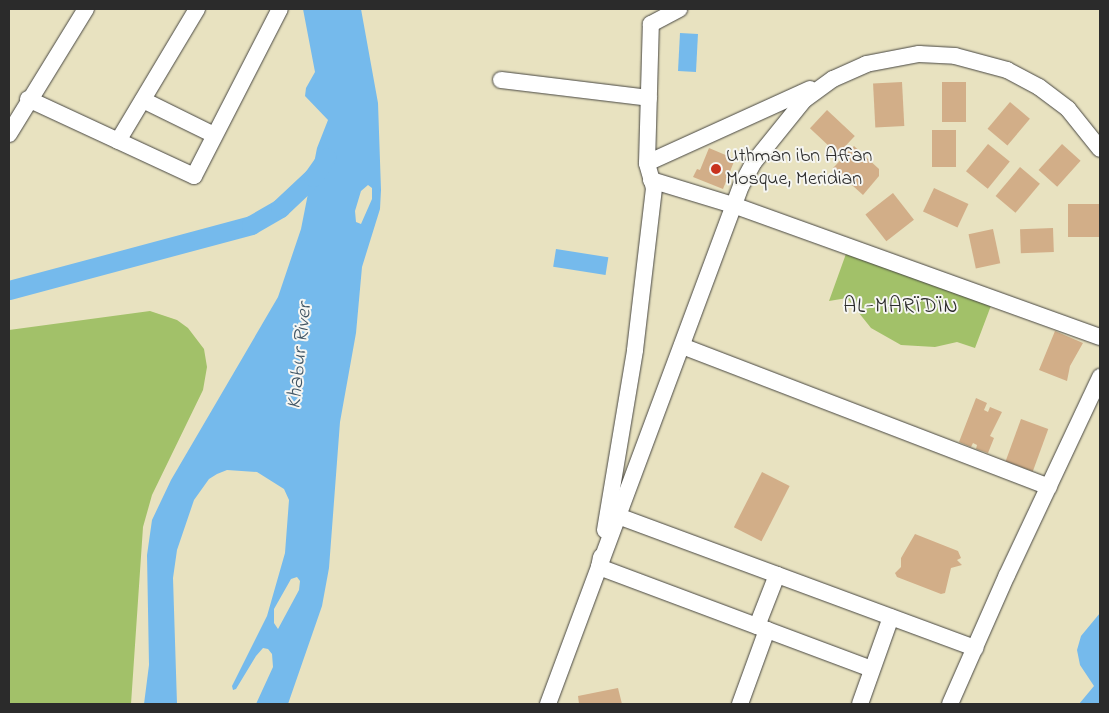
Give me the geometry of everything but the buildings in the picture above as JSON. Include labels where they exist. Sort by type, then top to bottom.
[{"type":"street","points":[[9,134],[28,100],[86,9]]},
{"type":"street","points":[[118,141],[197,9]]},
{"type":"street","points":[[28,100],[194,176],[280,9]]},
{"type":"street","points":[[599,567],[635,350],[654,188],[647,163],[651,24],[679,9]]},
{"type":"street","points":[[647,163],[866,64],[901,56],[937,54],[973,59],[1007,70],[1039,87],[1068,109],[1100,149]]},
{"type":"street","points":[[548,704],[746,174],[770,140],[804,100],[833,79]]},
{"type":"street","points":[[501,80],[649,98]]},
{"type":"street","points":[[143,100],[214,135]]},
{"type":"street","points":[[651,180],[734,205],[1100,338]]},
{"type":"street","points":[[682,346],[1049,487]]},
{"type":"street","points":[[950,704],[1100,377]]},
{"type":"street","points":[[618,516],[975,648]]},
{"type":"street","points":[[599,567],[872,669]]},
{"type":"street","points":[[740,704],[777,575]]},
{"type":"street","points":[[860,704],[891,617]]},
{"type":"green space","points":[[847,251],[992,303],[975,348],[957,342],[935,347],[901,345],[871,328],[847,298],[829,301]]},
{"type":"green space","points":[[150,311],[177,320],[188,328],[204,349],[207,367],[203,390],[152,495],[143,527],[131,704],[9,704],[9,330]]},
{"type":"water","name":"Khabur River","points":[[303,9],[361,9],[378,103],[380,209],[362,267],[356,333],[340,422],[329,568],[322,606],[288,704],[256,704],[273,667],[272,654],[268,649],[263,648],[256,656],[236,689],[233,690],[232,686],[267,616],[285,553],[289,500],[284,489],[257,472],[227,470],[217,474],[209,479],[194,500],[177,550],[173,578],[177,704],[144,704],[149,665],[147,555],[152,520],[171,480],[278,297],[301,229],[317,148],[328,120],[305,96],[306,88],[315,72]],"holes":[[[368,185],[372,188],[372,199],[361,224],[356,222],[355,211],[361,191]],[[297,577],[300,581],[299,590],[278,629],[274,623],[274,609],[291,579]]]},
{"type":"water","points":[[680,33],[698,34],[696,72],[678,71]]},
{"type":"water","points":[[556,249],[608,257],[606,275],[553,267]]},
{"type":"water","points":[[1100,613],[1100,704],[1079,704],[1094,686],[1080,665],[1077,650],[1081,636]]},
{"type":"waterway","points":[[9,290],[251,225],[280,208],[313,177],[327,157]]},
{"type":"place","name":"Uthman ibn Affan Mosque, Meridian","points":[[716,169]]},
{"type":"district","name":"AL-MARÏDÏN","points":[[901,307]]}]
